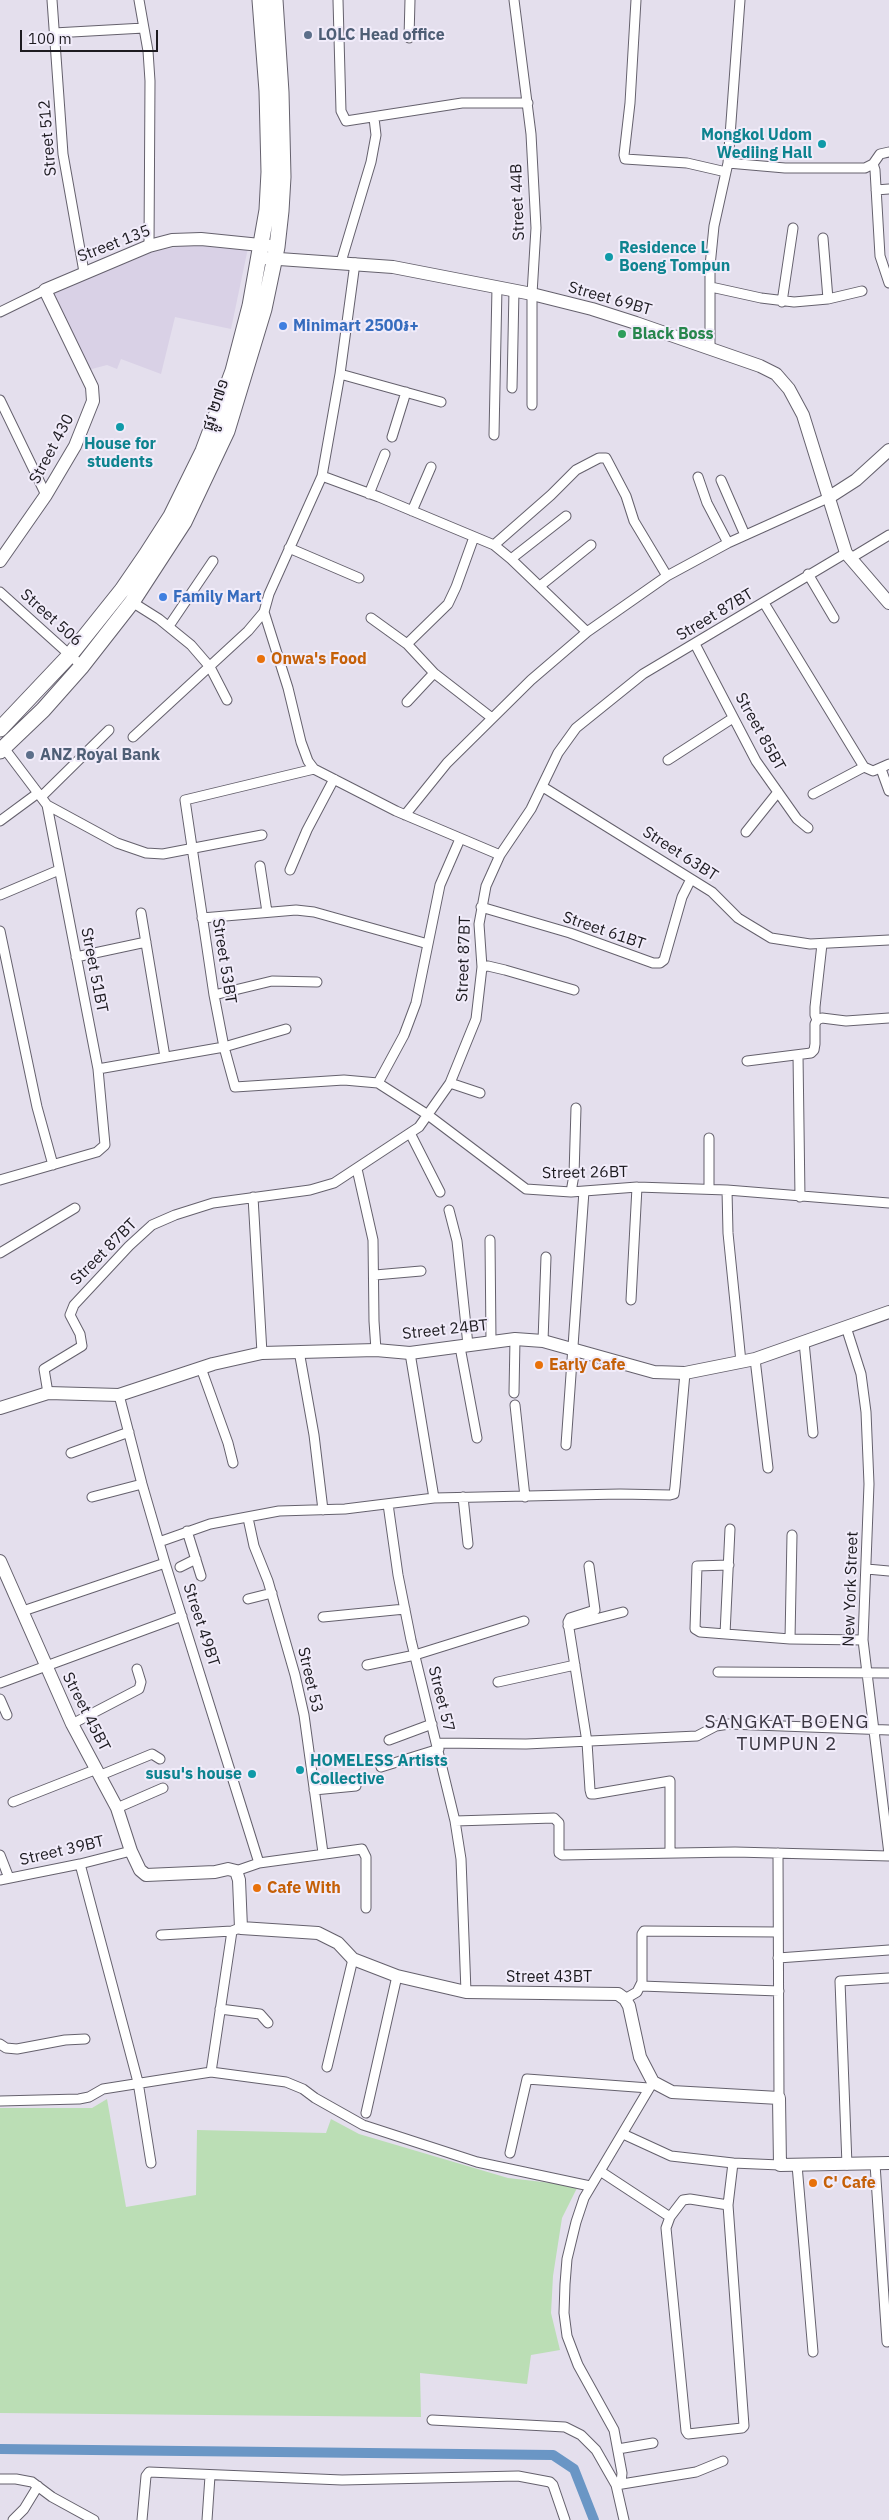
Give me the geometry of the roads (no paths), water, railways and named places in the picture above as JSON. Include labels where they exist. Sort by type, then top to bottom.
[{"type":"main road","name":"ផ្លូវ ២៧១","points":[[2,750],[82,666],[132,602],[184,522],[219,449],[264,309],[268,252],[267,91],[260,0]]},
{"type":"main road","name":"ផ្លូវ ២៧១","points":[[0,729],[70,655],[122,590],[146,555],[171,516],[199,459],[233,371],[250,306],[268,252],[283,177],[281,92],[275,0]]},
{"type":"street","name":"Street 512","points":[[52,0],[64,162],[84,272]]},
{"type":"street","points":[[139,0],[150,81],[149,246]]},
{"type":"street","points":[[338,0],[342,117],[351,121],[462,103],[528,103]]},
{"type":"street","points":[[409,38],[410,0]]},
{"type":"street","name":"Street 44B","points":[[514,0],[528,103],[536,228],[532,294],[532,405]]},
{"type":"street","points":[[636,0],[630,103],[624,155],[626,159],[727,168],[864,168],[873,164],[880,154],[889,152]]},
{"type":"street","points":[[710,348],[710,266],[714,226],[727,168],[740,0]]},
{"type":"street","points":[[54,33],[144,28]]},
{"type":"street","points":[[341,262],[371,162],[376,135],[374,118]]},
{"type":"street","points":[[873,164],[876,170],[880,256],[889,283]]},
{"type":"street","points":[[876,190],[889,189]]},
{"type":"street","points":[[782,302],[793,228]]},
{"type":"street","points":[[823,238],[828,299]]},
{"type":"street","name":"Street 135","points":[[0,312],[84,272],[149,246],[172,240],[201,239],[268,252]]},
{"type":"street","name":"Street 69BT","points":[[268,252],[393,267],[532,294],[592,309],[710,348],[776,374],[789,389],[803,415],[828,498],[849,555],[889,603]]},
{"type":"street","points":[[133,737],[248,631],[264,612],[269,594],[322,476],[340,374],[355,263]]},
{"type":"street","points":[[494,435],[497,287]]},
{"type":"street","points":[[710,287],[782,302],[809,302],[862,291]]},
{"type":"street","name":"Street 430","points":[[0,561],[46,495],[75,446],[92,409],[93,393],[45,290]]},
{"type":"street","points":[[512,388],[514,290]]},
{"type":"street","points":[[340,374],[441,402]]},
{"type":"street","points":[[392,437],[406,392]]},
{"type":"street","points":[[0,400],[46,495]]},
{"type":"street","points":[[405,815],[447,763],[531,680],[587,632],[667,576],[728,543],[828,498],[856,480],[889,450]]},
{"type":"street","points":[[369,494],[385,454]]},
{"type":"street","points":[[494,545],[551,495],[576,470],[599,458],[606,458],[626,496],[634,521],[667,576]]},
{"type":"street","points":[[412,511],[431,467]]},
{"type":"street","points":[[322,476],[494,545],[587,632]]},
{"type":"street","points":[[698,477],[707,503],[728,543]]},
{"type":"street","points":[[721,480],[745,535]]},
{"type":"street","points":[[511,559],[566,516]]},
{"type":"street","name":"Street 87BT","points":[[48,1393],[44,1369],[82,1346],[80,1334],[70,1316],[74,1305],[129,1246],[152,1225],[174,1215],[214,1202],[310,1190],[334,1183],[410,1133],[428,1116],[450,1083],[476,1019],[482,967],[479,924],[486,886],[500,855],[543,788],[558,753],[576,728],[643,674],[764,603],[808,574],[889,535]]},
{"type":"street","points":[[407,644],[448,604],[474,536]]},
{"type":"street","points":[[540,586],[591,545]]},
{"type":"street","points":[[289,548],[358,578]]},
{"type":"street","points":[[169,626],[213,561]]},
{"type":"street","points":[[808,574],[834,618]]},
{"type":"street","name":"Street 506","points":[[0,592],[82,666]]},
{"type":"street","points":[[132,602],[169,626],[191,644],[210,667],[227,700]]},
{"type":"street","points":[[764,603],[864,768],[873,771],[885,767],[889,790]]},
{"type":"street","points":[[264,612],[288,688],[301,742],[308,761],[314,769],[405,815],[500,855]]},
{"type":"street","points":[[371,618],[407,644],[434,673],[492,718]]},
{"type":"street","name":"Street 85BT","points":[[695,644],[756,761],[798,819],[808,828]]},
{"type":"street","points":[[408,702],[434,673]]},
{"type":"street","points":[[668,760],[733,718]]},
{"type":"street","points":[[0,821],[39,795],[109,730]]},
{"type":"street","points":[[2,750],[47,805],[117,843],[146,853],[164,854],[262,835]]},
{"type":"street","points":[[813,794],[864,768]]},
{"type":"street","name":"Street 53BT","points":[[231,1078],[214,995],[185,800],[314,769]]},
{"type":"street","points":[[290,870],[307,830],[334,779]]},
{"type":"street","name":"Street 63BT","points":[[543,788],[600,820],[712,892],[738,918],[762,934],[788,941],[822,944],[889,940]]},
{"type":"street","points":[[746,832],[778,792]]},
{"type":"street","name":"Street 51BT","points":[[47,805],[98,1069],[106,1141],[103,1148],[97,1152],[53,1165]]},
{"type":"street","points":[[378,1083],[404,1035],[416,1003],[440,885],[460,839]]},
{"type":"street","points":[[260,866],[267,912]]},
{"type":"street","points":[[0,896],[59,870]]},
{"type":"street","name":"Street 61BT","points":[[481,908],[570,934],[654,963],[660,963],[664,960],[682,897],[691,879]]},
{"type":"street","points":[[202,918],[267,912],[314,912],[428,944]]},
{"type":"street","points":[[141,913],[165,1057]]},
{"type":"street","points":[[0,931],[36,1107],[53,1165],[0,1180]]},
{"type":"street","points":[[76,957],[146,942]]},
{"type":"street","points":[[747,1061],[798,1055],[810,1053],[814,1050],[817,1020],[815,1007],[822,944]]},
{"type":"street","points":[[482,967],[488,966],[505,970],[574,990]]},
{"type":"street","points":[[214,995],[272,981],[317,982]]},
{"type":"street","points":[[817,1020],[822,1018],[846,1021],[889,1018]]},
{"type":"street","points":[[98,1069],[224,1047],[286,1029]]},
{"type":"street","points":[[798,1055],[801,1134],[800,1197]]},
{"type":"street","name":"Street 26BT","points":[[231,1078],[235,1087],[344,1080],[378,1083],[428,1116],[526,1189],[571,1192],[637,1187],[709,1189],[889,1203]]},
{"type":"street","points":[[450,1083],[480,1093]]},
{"type":"street","points":[[571,1192],[574,1175],[576,1108]]},
{"type":"street","points":[[410,1133],[440,1192]]},
{"type":"street","points":[[709,1138],[709,1189]]},
{"type":"street","points":[[357,1169],[374,1240],[376,1350]]},
{"type":"street","points":[[631,1300],[637,1187]]},
{"type":"street","points":[[727,1190],[728,1233],[741,1362]]},
{"type":"street","points":[[566,1445],[584,1191]]},
{"type":"street","points":[[253,1197],[262,1353]]},
{"type":"street","points":[[0,1253],[75,1208]]},
{"type":"street","points":[[450,1210],[457,1241],[464,1346],[477,1438]]},
{"type":"street","points":[[490,1240],[491,1342]]},
{"type":"street","points":[[543,1341],[546,1257]]},
{"type":"street","points":[[374,1275],[421,1271]]},
{"type":"street","name":"Street 24BT","points":[[0,1408],[48,1393],[119,1395],[201,1368],[262,1353],[376,1350],[410,1353],[515,1339],[543,1341],[654,1372],[685,1373],[754,1359],[889,1312]]},
{"type":"street","name":"New York Street","points":[[846,1327],[861,1374],[866,1412],[869,1484],[863,1640],[889,1855]]},
{"type":"street","points":[[514,1393],[515,1339]]},
{"type":"street","points":[[804,1342],[813,1434]]},
{"type":"street","points":[[300,1351],[314,1435],[323,1510]]},
{"type":"street","points":[[410,1353],[434,1498]]},
{"type":"street","points":[[754,1359],[768,1468]]},
{"type":"street","points":[[201,1368],[228,1443],[233,1463]]},
{"type":"street","points":[[159,1542],[187,1531],[279,1511],[323,1510],[434,1498],[670,1496],[674,1494],[682,1429],[685,1373]]},
{"type":"street","name":"Street 49BT","points":[[119,1395],[165,1563],[259,1863]]},
{"type":"street","points":[[515,1405],[524,1497]]},
{"type":"street","points":[[71,1453],[129,1432]]},
{"type":"street","points":[[92,1497],[142,1484]]},
{"type":"street","points":[[463,1497],[468,1544]]},
{"type":"street","name":"Street 57","points":[[388,1504],[404,1609],[455,1821],[460,1859],[466,1992]]},
{"type":"street","name":"Street 53","points":[[248,1518],[254,1546],[272,1593],[304,1715],[323,1853]]},
{"type":"street","points":[[725,1634],[730,1529]]},
{"type":"street","points":[[187,1531],[200,1576]]},
{"type":"street","points":[[790,1639],[792,1535]]},
{"type":"street","points":[[180,1567],[196,1559]]},
{"type":"street","name":"Street 45BT","points":[[0,1561],[23,1611],[45,1667],[72,1724],[117,1808],[140,1870],[146,1875],[214,1872],[228,1869],[236,1871]]},
{"type":"street","points":[[23,1611],[165,1563]]},
{"type":"street","points":[[729,1565],[701,1564],[696,1570],[695,1629],[700,1632],[790,1639],[863,1640]]},
{"type":"street","points":[[589,1566],[596,1610],[570,1618],[568,1626],[587,1742],[591,1794],[670,1781],[670,1853]]},
{"type":"street","points":[[867,1569],[889,1571]]},
{"type":"street","points":[[248,1599],[272,1593]]},
{"type":"street","points":[[323,1617],[404,1609]]},
{"type":"street","points":[[568,1626],[623,1612]]},
{"type":"street","points":[[0,1684],[182,1616]]},
{"type":"street","points":[[366,1665],[415,1655],[524,1621]]},
{"type":"street","points":[[498,1682],[575,1665]]},
{"type":"street","points":[[72,1724],[139,1689],[141,1682],[137,1669]]},
{"type":"street","points":[[718,1672],[866,1675],[889,1673]]},
{"type":"street","points":[[0,1699],[7,1714]]},
{"type":"street","points":[[389,1740],[432,1724]]},
{"type":"street","points":[[381,1767],[438,1746],[587,1742],[654,1736],[697,1736],[723,1724],[889,1730]]},
{"type":"street","points":[[14,1802],[152,1754],[160,1759]]},
{"type":"street","points":[[314,1790],[356,1786]]},
{"type":"street","points":[[117,1808],[163,1788]]},
{"type":"street","points":[[455,1821],[554,1818],[559,1823],[559,1853],[562,1855],[778,1853],[889,1855]]},
{"type":"street","points":[[211,2072],[220,2009],[236,1930],[239,1880],[236,1871],[259,1863],[349,1849],[364,1850],[366,1908]]},
{"type":"street","name":"Street 39BT","points":[[4,1879],[80,1864],[131,1850]]},
{"type":"street","points":[[778,1853],[780,2164]]},
{"type":"street","points":[[0,1856],[4,1879]]},
{"type":"street","points":[[80,1864],[138,2082],[152,2163]]},
{"type":"street","points":[[161,1935],[236,1930]]},
{"type":"street","name":"Street 43BT","points":[[236,1930],[318,1934],[338,1944],[353,1959],[397,1976],[466,1992],[613,1993],[625,1998]]},
{"type":"street","points":[[651,2085],[640,2057],[625,1998],[637,1992],[641,1986],[642,1934],[644,1931],[778,1932]]},
{"type":"street","points":[[778,1958],[889,1950]]},
{"type":"street","points":[[327,2067],[353,1959]]},
{"type":"street","points":[[366,2113],[397,1976]]},
{"type":"street","points":[[847,2165],[840,1981],[889,1978]]},
{"type":"street","points":[[641,1986],[779,1991]]},
{"type":"street","points":[[220,2009],[260,2014],[268,2023]]},
{"type":"street","points":[[0,2044],[6,2048],[17,2048],[65,2040],[85,2039]]},
{"type":"street","points":[[0,2101],[79,2099],[89,2097],[103,2089],[211,2072],[286,2082],[303,2088],[315,2098],[363,2125],[477,2162],[590,2186]]},
{"type":"street","points":[[510,2153],[526,2081],[529,2078],[651,2085],[672,2092],[779,2098]]},
{"type":"street","points":[[624,2520],[619,2484],[618,2449],[610,2421],[578,2365],[567,2336],[564,2313],[567,2259],[576,2222],[590,2186],[651,2085]]},
{"type":"street","points":[[623,2134],[671,2156],[733,2163],[797,2165],[889,2163]]},
{"type":"street","points":[[728,2205],[686,2200],[680,2202],[670,2217],[666,2232],[686,2433],[742,2428],[744,2426],[728,2205],[733,2163]]},
{"type":"street","points":[[875,2164],[887,2342]]},
{"type":"street","points":[[797,2165],[813,2352]]},
{"type":"street","points":[[600,2171],[670,2217]]},
{"type":"street","points":[[432,2420],[565,2426],[581,2435],[596,2450],[619,2484]]},
{"type":"street","points":[[618,2449],[653,2443]]},
{"type":"street","points":[[619,2484],[696,2472],[723,2461]]},
{"type":"street","points":[[142,2520],[147,2473],[352,2480],[518,2476],[550,2482],[553,2485],[565,2520]]},
{"type":"street","points":[[207,2520],[210,2476]]},
{"type":"street","points":[[0,2479],[32,2482],[94,2520]]},
{"type":"street","points":[[13,2520],[24,2509],[38,2486]]},
{"type":"waterway","points":[[0,2449],[553,2455],[574,2469],[594,2520]]},
{"type":"place","name":"LOLC Head office","points":[[308,35]]},
{"type":"place","name":"Mongkol Udom Wediing Hall","points":[[822,144]]},
{"type":"place","name":"Residence L Boeng Tompun","points":[[609,257]]},
{"type":"place","name":"Minimart 2500៛+","points":[[283,326]]},
{"type":"place","name":"Black Boss","points":[[622,334]]},
{"type":"place","name":"House for students","points":[[120,427]]},
{"type":"place","name":"Family Mart","points":[[163,597]]},
{"type":"place","name":"Onwa's Food","points":[[261,659]]},
{"type":"place","name":"ANZ Royal Bank","points":[[30,755]]},
{"type":"place","name":"Early Cafe","points":[[539,1365]]},
{"type":"place","name":"HOMELESS Artists Collective","points":[[300,1770]]},
{"type":"place","name":"susu's house","points":[[252,1774]]},
{"type":"place","name":"Cafe With","points":[[257,1888]]},
{"type":"place","name":"C' Cafe","points":[[813,2183]]},
{"type":"district","name":"SANGKAT BOENG TUMPUN 2","points":[[787,1734]]}]
